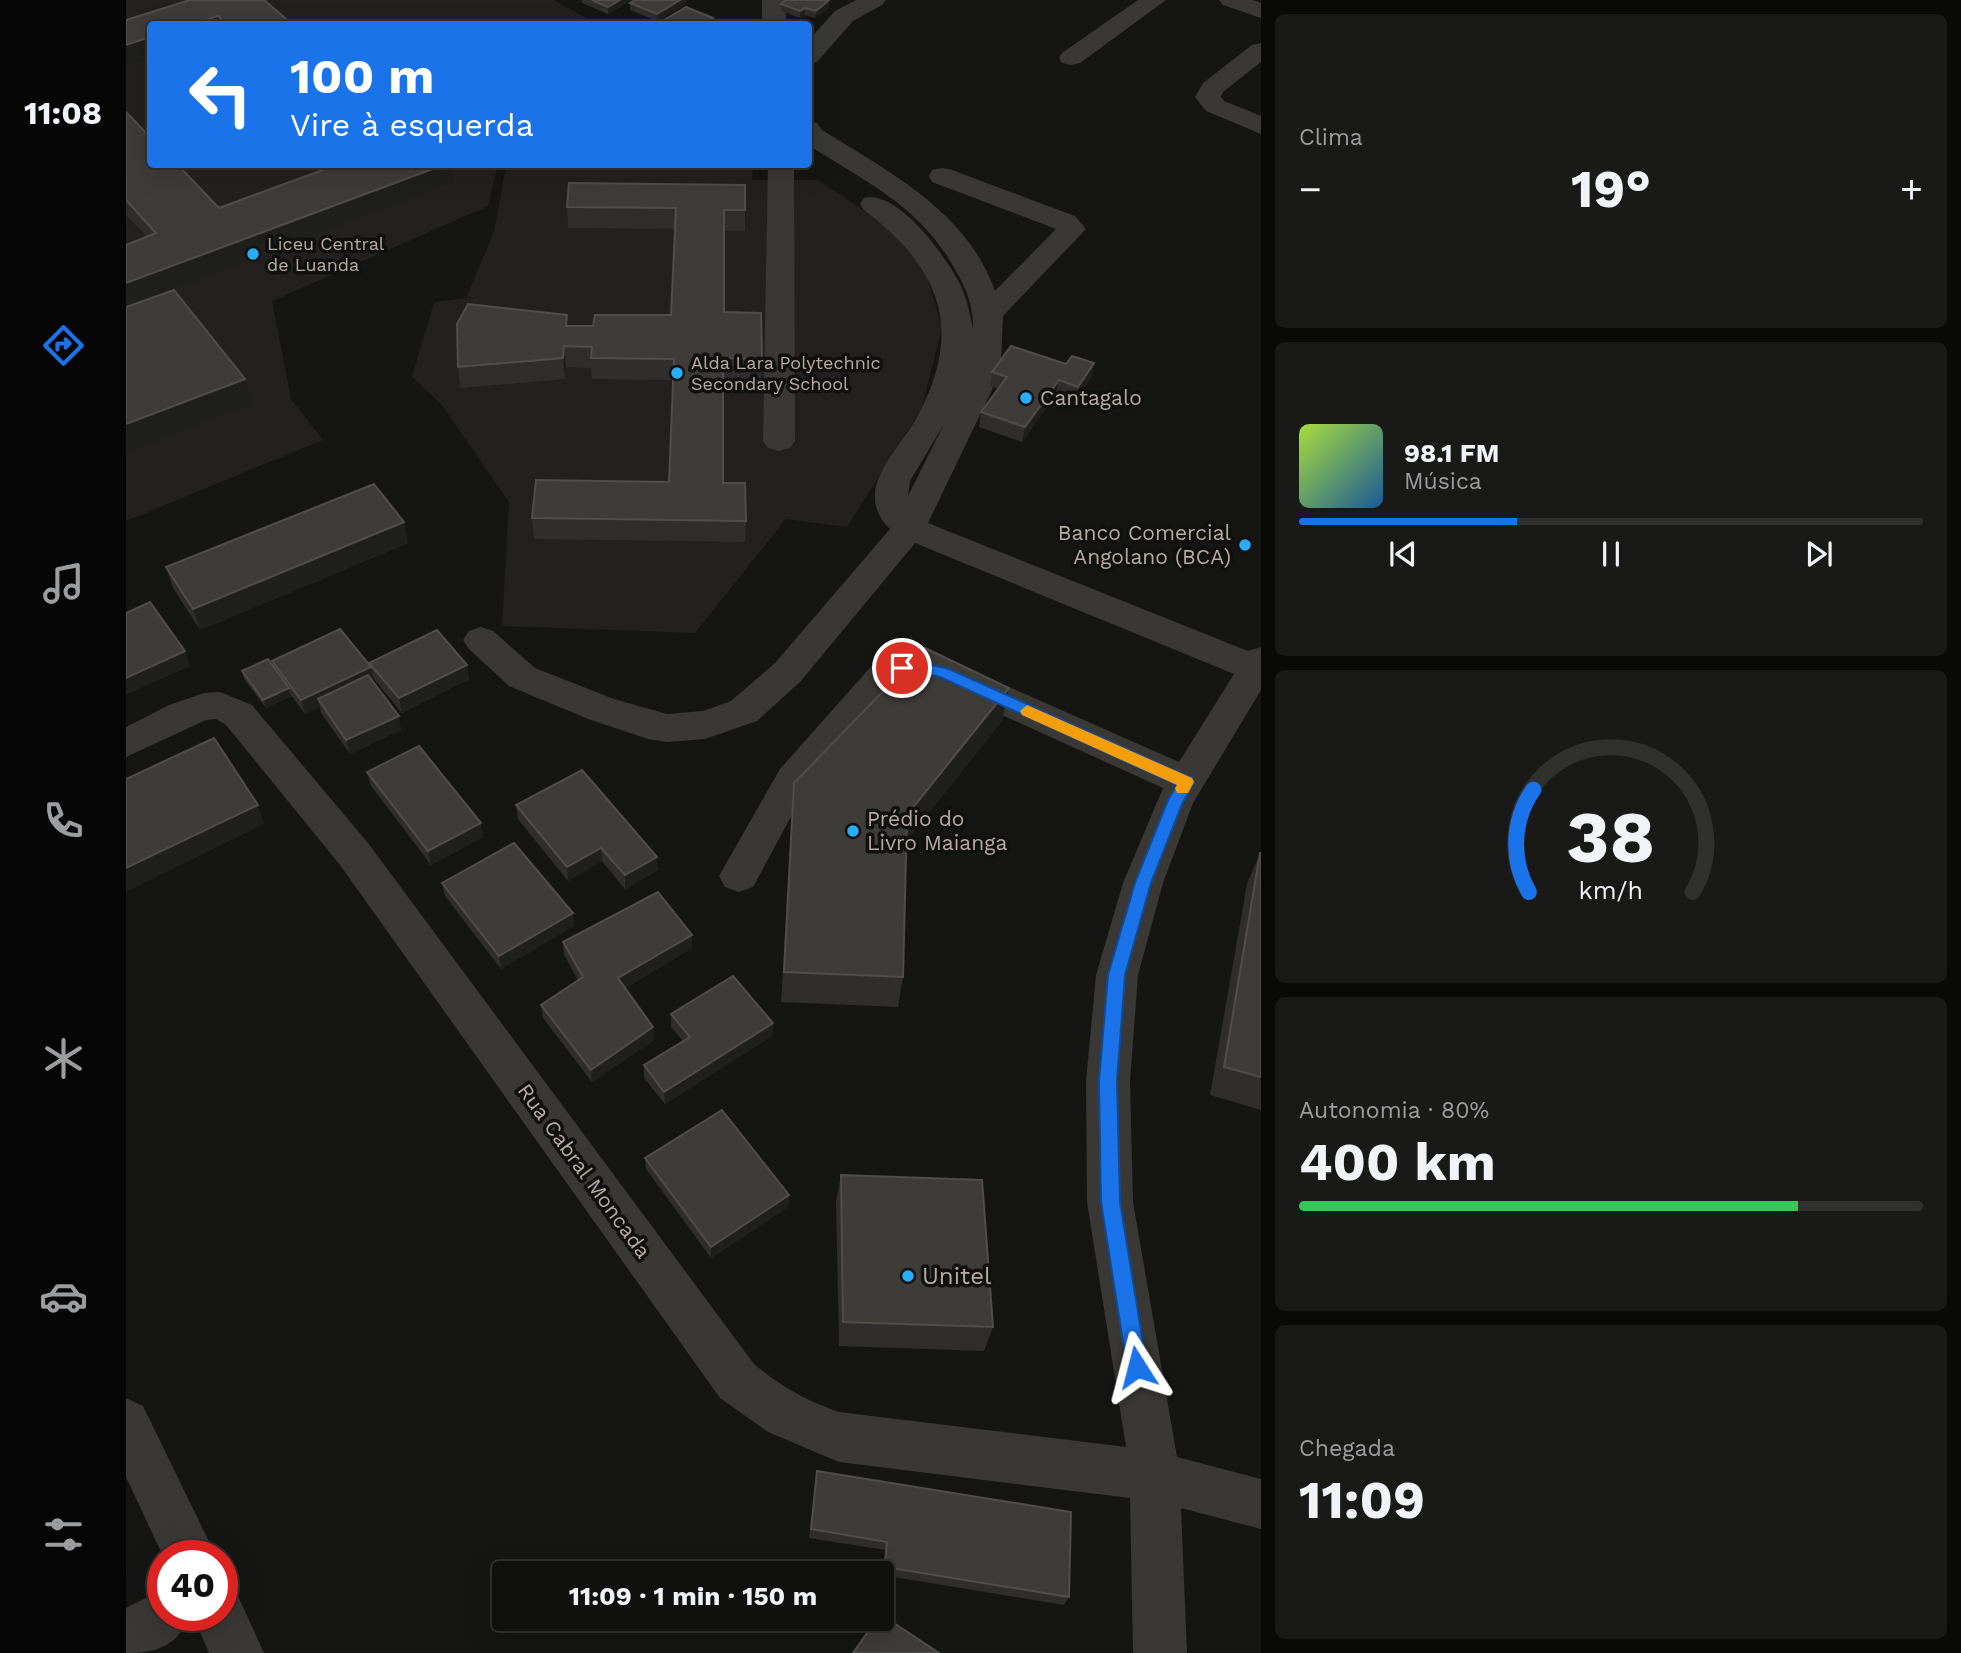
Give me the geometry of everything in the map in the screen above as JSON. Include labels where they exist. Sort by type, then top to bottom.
[{"type":"street","points":[[774,0],[775,21]]},
{"type":"street","points":[[1071,58],[1154,0]]},
{"type":"street","points":[[1231,0],[1261,11]]},
{"type":"street","points":[[812,52],[844,16],[864,1]]},
{"type":"street","points":[[1261,50],[1212,88],[1208,97],[1215,106],[1261,126]]},
{"type":"street","points":[[481,640],[522,677],[601,709],[648,725],[667,728],[705,725],[744,711],[788,672],[909,528],[977,390],[986,361],[988,314],[978,284],[960,251],[938,222],[909,197],[812,142]]},
{"type":"street","points":[[812,143],[899,221],[925,249],[946,289],[956,318],[958,350],[950,379],[932,418],[892,486],[894,514],[909,528],[1259,667],[1175,800],[1143,883],[1117,975],[1108,1081],[1110,1202],[1155,1476],[1160,1653]]},
{"type":"street","points":[[779,441],[781,168]]},
{"type":"street","points":[[942,176],[1065,222],[1072,229],[988,314]]},
{"type":"street","points":[[946,289],[978,284]]},
{"type":"street","points":[[739,876],[793,779],[888,671],[916,666],[944,673],[1186,782]]},
{"type":"street","name":"Rua Cabral Moncada","points":[[126,743],[200,708],[214,705],[226,707],[239,715],[354,854],[737,1381],[759,1402],[790,1419],[839,1437],[1155,1476],[1261,1504]]},
{"type":"street","points":[[126,1423],[182,1540]]},
{"type":"street","points":[[126,1638],[147,1625]]},
{"type":"street","points":[[227,1631],[237,1653]]},
{"type":"shaded area","points":[[126,0],[554,0],[592,21],[147,21],[147,168],[497,168],[488,206],[272,301],[291,399],[323,440],[126,521]]},
{"type":"shaded area","points":[[505,168],[753,168],[752,180],[818,180],[886,225],[926,273],[942,327],[922,408],[847,527],[786,519],[695,633],[502,626],[509,502],[441,404],[412,377],[434,302],[466,298],[494,232]]},
{"type":"building","points":[[190,0],[264,0],[288,21],[224,21],[218,16],[200,21],[147,21],[147,38],[126,45],[126,20]]},
{"type":"building","points":[[592,0],[620,0],[608,7]]},
{"type":"building","points":[[635,0],[680,0],[657,14],[630,3]]},
{"type":"building","points":[[786,0],[829,0],[816,11],[805,8],[800,11],[781,4]]},
{"type":"building","points":[[686,7],[713,18],[708,21],[662,21]]},
{"type":"building","points":[[126,112],[147,134],[147,168],[181,168],[219,208],[328,168],[435,168],[126,283],[126,245],[156,233],[126,200]]},
{"type":"building","points":[[569,183],[745,185],[745,210],[724,210],[724,312],[761,313],[762,359],[723,358],[723,483],[745,483],[746,521],[532,518],[536,480],[669,482],[674,359],[591,358],[592,347],[564,346],[563,358],[458,367],[457,324],[468,304],[567,315],[566,326],[593,326],[595,315],[671,315],[676,208],[567,207]]},
{"type":"building","points":[[174,290],[245,379],[126,424],[126,307]]},
{"type":"building","name":"Cantagalo","points":[[1011,346],[1066,364],[1072,356],[1094,363],[1078,387],[1059,380],[1025,427],[981,412],[1007,377],[992,372]]},
{"type":"building","points":[[374,484],[404,522],[193,609],[166,567]]},
{"type":"building","points":[[150,602],[185,651],[126,678],[126,613]]},
{"type":"building","points":[[340,629],[371,667],[301,700],[272,661]]},
{"type":"building","points":[[437,630],[467,665],[399,698],[369,663]]},
{"type":"building","name":"Prédio do Livro Maianga","points":[[925,648],[1009,688],[907,815],[903,977],[784,972],[794,783]]},
{"type":"building","points":[[268,659],[289,688],[263,700],[242,671]]},
{"type":"building","points":[[368,675],[399,716],[346,740],[318,699]]},
{"type":"building","points":[[214,738],[258,805],[126,868],[126,779]]},
{"type":"building","points":[[419,746],[481,823],[428,851],[367,772]]},
{"type":"building","points":[[582,770],[657,857],[625,875],[601,848],[567,867],[516,805]]},
{"type":"building","points":[[514,843],[573,913],[499,956],[442,883]]},
{"type":"building","points":[[1261,853],[1261,1077],[1224,1067]]},
{"type":"building","points":[[658,892],[692,935],[618,978],[653,1027],[591,1070],[541,1005],[583,977],[563,942]]},
{"type":"building","points":[[733,976],[773,1023],[664,1092],[644,1065],[690,1037],[671,1014]]},
{"type":"building","points":[[722,1110],[789,1195],[711,1247],[645,1158]]},
{"type":"building","name":"Unitel","points":[[841,1175],[982,1180],[993,1327],[843,1322]]},
{"type":"building","points":[[817,1471],[1071,1512],[1069,1597],[894,1568],[894,1561],[885,1561],[887,1542],[811,1529]]},
{"type":"building","points":[[894,1623],[939,1653],[853,1653],[869,1631],[894,1631]]},
{"type":"slow traffic","points":[[1027,711],[1186,782],[1183,788]]},
{"type":"place","name":"Liceu Central de Luanda","points":[[253,254]]},
{"type":"place","name":"Alda Lara Polytechnic Secondary School","points":[[677,373]]},
{"type":"place","name":"Cantagalo","points":[[1026,398]]},
{"type":"place","name":"Banco Comercial Angolano (BCA)","points":[[1245,545]]},
{"type":"place","name":"Prédio do Livro Maianga","points":[[853,831]]},
{"type":"place","name":"Unitel","points":[[908,1276]]},
{"type":"route","points":[[902,668],[916,666],[944,673],[1186,782],[1175,800],[1143,883],[1117,975],[1108,1081],[1110,1202],[1137,1367]]}]
